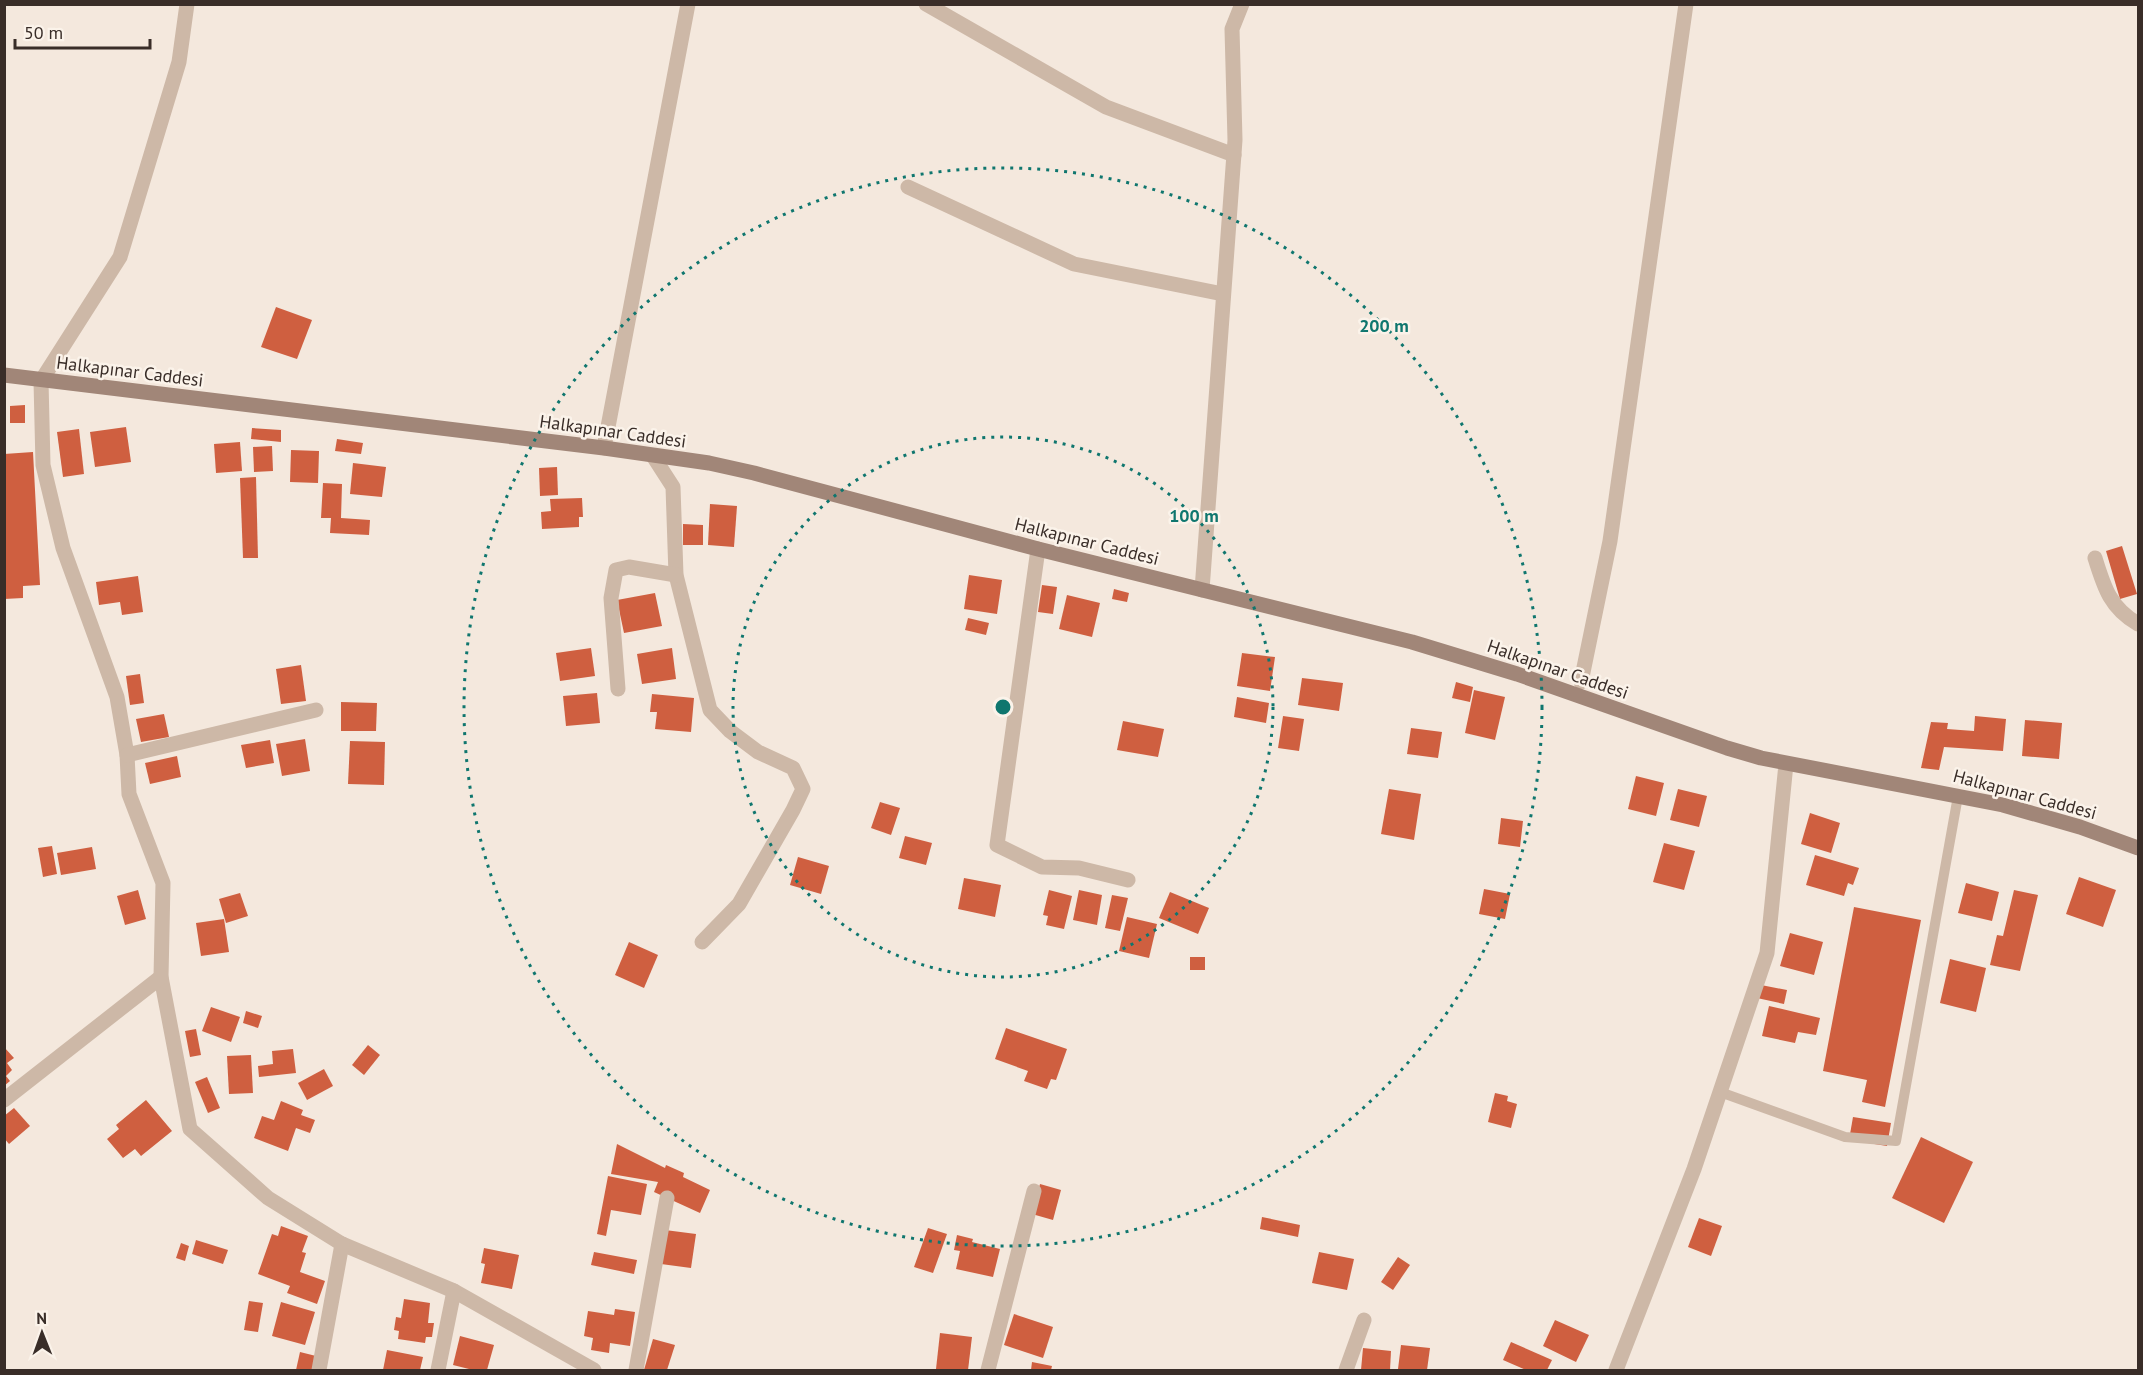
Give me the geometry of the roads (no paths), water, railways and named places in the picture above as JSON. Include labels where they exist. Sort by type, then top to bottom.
[{"type":"main road","name":"Halkapınar Caddesi","points":[[4,375],[604,448],[754,473],[1038,549],[1412,642],[1517,674],[1727,748],[1786,764],[1958,796],[2040,814],[2139,848]]},
{"type":"street","points":[[187,4],[179,62],[120,257],[41,381],[44,465],[63,548],[117,697],[128,755],[129,794],[163,883],[161,977],[190,1129],[268,1198],[342,1244],[454,1291],[578,1366],[594,1371]]},
{"type":"street","points":[[604,448],[688,4]]},
{"type":"street","points":[[926,4],[1106,107],[1234,154]]},
{"type":"street","points":[[1202,590],[1234,154],[1232,29],[1242,4]]},
{"type":"street","points":[[1581,682],[1612,529],[1686,4]]},
{"type":"street","points":[[908,187],[1074,264],[1223,294]]},
{"type":"street","points":[[653,456],[673,487],[676,575],[710,710],[730,731],[758,752],[792,768],[803,789],[739,904],[702,942]]},
{"type":"street","points":[[1038,549],[997,845],[1042,867],[1079,868],[1128,880]]},
{"type":"street","points":[[2095,558],[2104,587],[2123,615],[2139,624]]},
{"type":"street","points":[[618,689],[610,598],[616,570],[629,567],[676,575]]},
{"type":"street","points":[[128,755],[316,710]]},
{"type":"street","points":[[1616,1371],[1694,1169],[1767,953],[1786,764]]},
{"type":"street","points":[[4,1100],[161,977]]},
{"type":"street","points":[[988,1371],[1034,1191]]},
{"type":"street","points":[[636,1371],[667,1198]]},
{"type":"street","points":[[319,1371],[342,1244]]},
{"type":"street","points":[[438,1371],[454,1291]]},
{"type":"street","points":[[1346,1371],[1364,1320]]},
{"type":"lane","points":[[1720,1092],[1845,1137],[1896,1141],[1958,796]]}]
